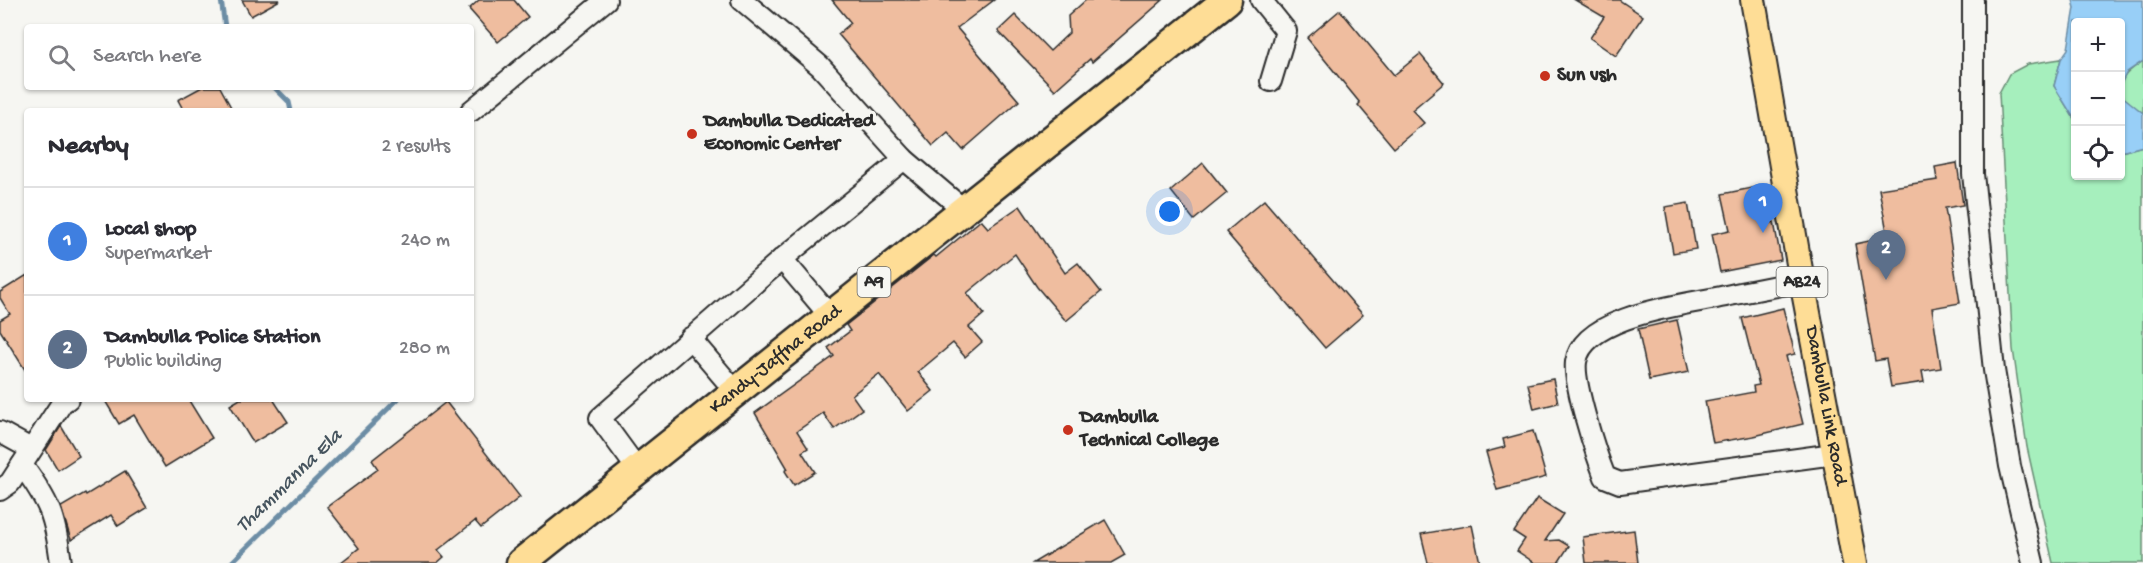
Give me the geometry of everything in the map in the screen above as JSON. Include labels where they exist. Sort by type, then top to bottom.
[{"type":"highway","name":"Kandy-Jaffna Road","points":[[521,563],[1227,0]]},
{"type":"main road","name":"Dambulla Link Road","points":[[1753,0],[1802,281],[1855,563]]},
{"type":"street","points":[[474,109],[606,0]]},
{"type":"street","points":[[742,0],[820,66],[904,159],[964,210]]},
{"type":"street","points":[[1261,0],[1286,31],[1271,81]]},
{"type":"street","points":[[1973,0],[1975,197],[1994,370],[2010,465],[2033,563]]},
{"type":"street","points":[[638,470],[600,418],[782,259],[904,159]]},
{"type":"street","points":[[782,259],[831,317]]},
{"type":"street","points":[[1802,281],[1647,311],[1617,322],[1583,344],[1576,360],[1576,377],[1605,477],[1620,483],[1834,454]]},
{"type":"street","points":[[690,338],[736,392]]},
{"type":"street","points":[[0,490],[10,483],[64,402]]},
{"type":"street","points":[[0,432],[26,457],[44,495],[58,534],[62,563]]},
{"type":"green space","points":[[2061,59],[2054,86],[2071,114],[2071,180],[2125,180],[2125,151],[2143,146],[2143,563],[2053,563],[2027,447],[2013,349],[1999,93],[2009,74],[2028,64]]},
{"type":"green space","points":[[2143,61],[2143,113],[2125,99],[2125,76]]},
{"type":"water","points":[[2073,0],[2143,0],[2143,61],[2125,76],[2125,18],[2073,18],[2075,8]]},
{"type":"water","points":[[2071,31],[2071,114],[2054,86],[2061,59],[2068,49]]},
{"type":"water","points":[[2125,98],[2143,113],[2143,146],[2125,151]]},
{"type":"building","points":[[242,0],[280,0],[251,16]]},
{"type":"building","points":[[479,0],[514,0],[528,17],[498,42],[469,9]]},
{"type":"building","points":[[832,0],[994,0],[957,28],[1019,101],[963,150],[948,133],[933,146],[838,34],[851,23]]},
{"type":"building","points":[[1086,0],[1163,0],[1092,62],[1090,59],[1055,90],[998,31],[1015,15],[1050,51],[1069,33],[1068,16]]},
{"type":"building","points":[[1575,0],[1619,0],[1643,16],[1616,56],[1590,38],[1604,17]]},
{"type":"building","points":[[1340,10],[1394,75],[1420,54],[1444,83],[1412,110],[1424,123],[1394,148],[1307,38]]},
{"type":"building","points":[[196,90],[222,90],[231,108],[182,108],[178,100]]},
{"type":"building","points":[[1203,163],[1227,193],[1194,220],[1171,191]]},
{"type":"building","points":[[1957,163],[1963,205],[1945,208],[1960,303],[1932,308],[1941,368],[1922,371],[1924,382],[1891,387],[1886,359],[1875,361],[1855,244],[1888,237],[1879,189],[1937,180],[1935,167]]},
{"type":"building","points":[[1762,186],[1770,223],[1774,222],[1781,260],[1720,272],[1712,234],[1730,230],[1722,194]]},
{"type":"building","points":[[1264,200],[1363,315],[1325,348],[1226,232]]},
{"type":"building","points":[[1688,203],[1696,249],[1673,253],[1665,207]]},
{"type":"building","points":[[1020,206],[1065,273],[1078,263],[1101,292],[1066,321],[1037,287],[1015,254],[967,293],[984,314],[969,327],[982,342],[965,357],[953,343],[918,372],[933,391],[908,411],[879,374],[852,395],[862,409],[834,429],[823,413],[797,431],[808,448],[802,452],[815,472],[794,485],[785,471],[788,469],[755,413],[834,356],[828,348],[850,331],[846,325],[934,255],[936,257],[981,220],[988,228]]},
{"type":"building","points":[[24,277],[24,368],[0,330],[0,320],[10,314],[0,298],[0,292]]},
{"type":"building","points":[[1783,308],[1795,354],[1786,356],[1803,424],[1713,443],[1705,401],[1754,392],[1753,386],[1759,385],[1742,318]]},
{"type":"building","points":[[1677,320],[1689,372],[1649,380],[1638,329]]},
{"type":"building","points":[[1553,379],[1558,403],[1534,409],[1528,384]]},
{"type":"building","points":[[106,402],[190,402],[212,438],[165,467],[134,415],[119,424]]},
{"type":"building","points":[[235,402],[275,402],[288,422],[253,443],[230,405]]},
{"type":"building","points":[[446,402],[520,497],[481,528],[475,521],[438,550],[444,557],[437,563],[340,563],[359,548],[327,507],[378,469],[372,460]]},
{"type":"building","points":[[61,426],[79,456],[58,470],[46,450]]},
{"type":"building","points":[[1533,431],[1546,477],[1497,490],[1486,452],[1505,447],[1503,439]]},
{"type":"building","points":[[125,471],[147,508],[118,526],[111,515],[71,540],[61,507]]},
{"type":"building","points":[[1537,498],[1563,514],[1545,541],[1559,540],[1569,546],[1558,563],[1535,563],[1517,551],[1525,539],[1514,532]]},
{"type":"building","points":[[1105,520],[1125,555],[1111,563],[1033,563]]},
{"type":"building","points":[[1472,525],[1480,563],[1428,563],[1421,534]]},
{"type":"building","points":[[1634,530],[1638,563],[1586,563],[1583,537]]},
{"type":"waterway","name":"Thammanna Ela","points":[[221,0],[225,24]]},
{"type":"waterway","name":"Thammanna Ela","points":[[277,90],[289,102],[290,108]]},
{"type":"waterway","name":"Thammanna Ela","points":[[231,563],[395,402]]},
{"type":"place","name":"Sun vsh","points":[[1545,76]]},
{"type":"place","name":"Dambulla Dedicated Economic Center","points":[[692,134]]},
{"type":"place","name":"Local shop","points":[[1763,233]]},
{"type":"place","name":"Dambulla Police Station","points":[[1886,280]]},
{"type":"place","name":"Dambulla Technical College","points":[[1068,430]]}]
